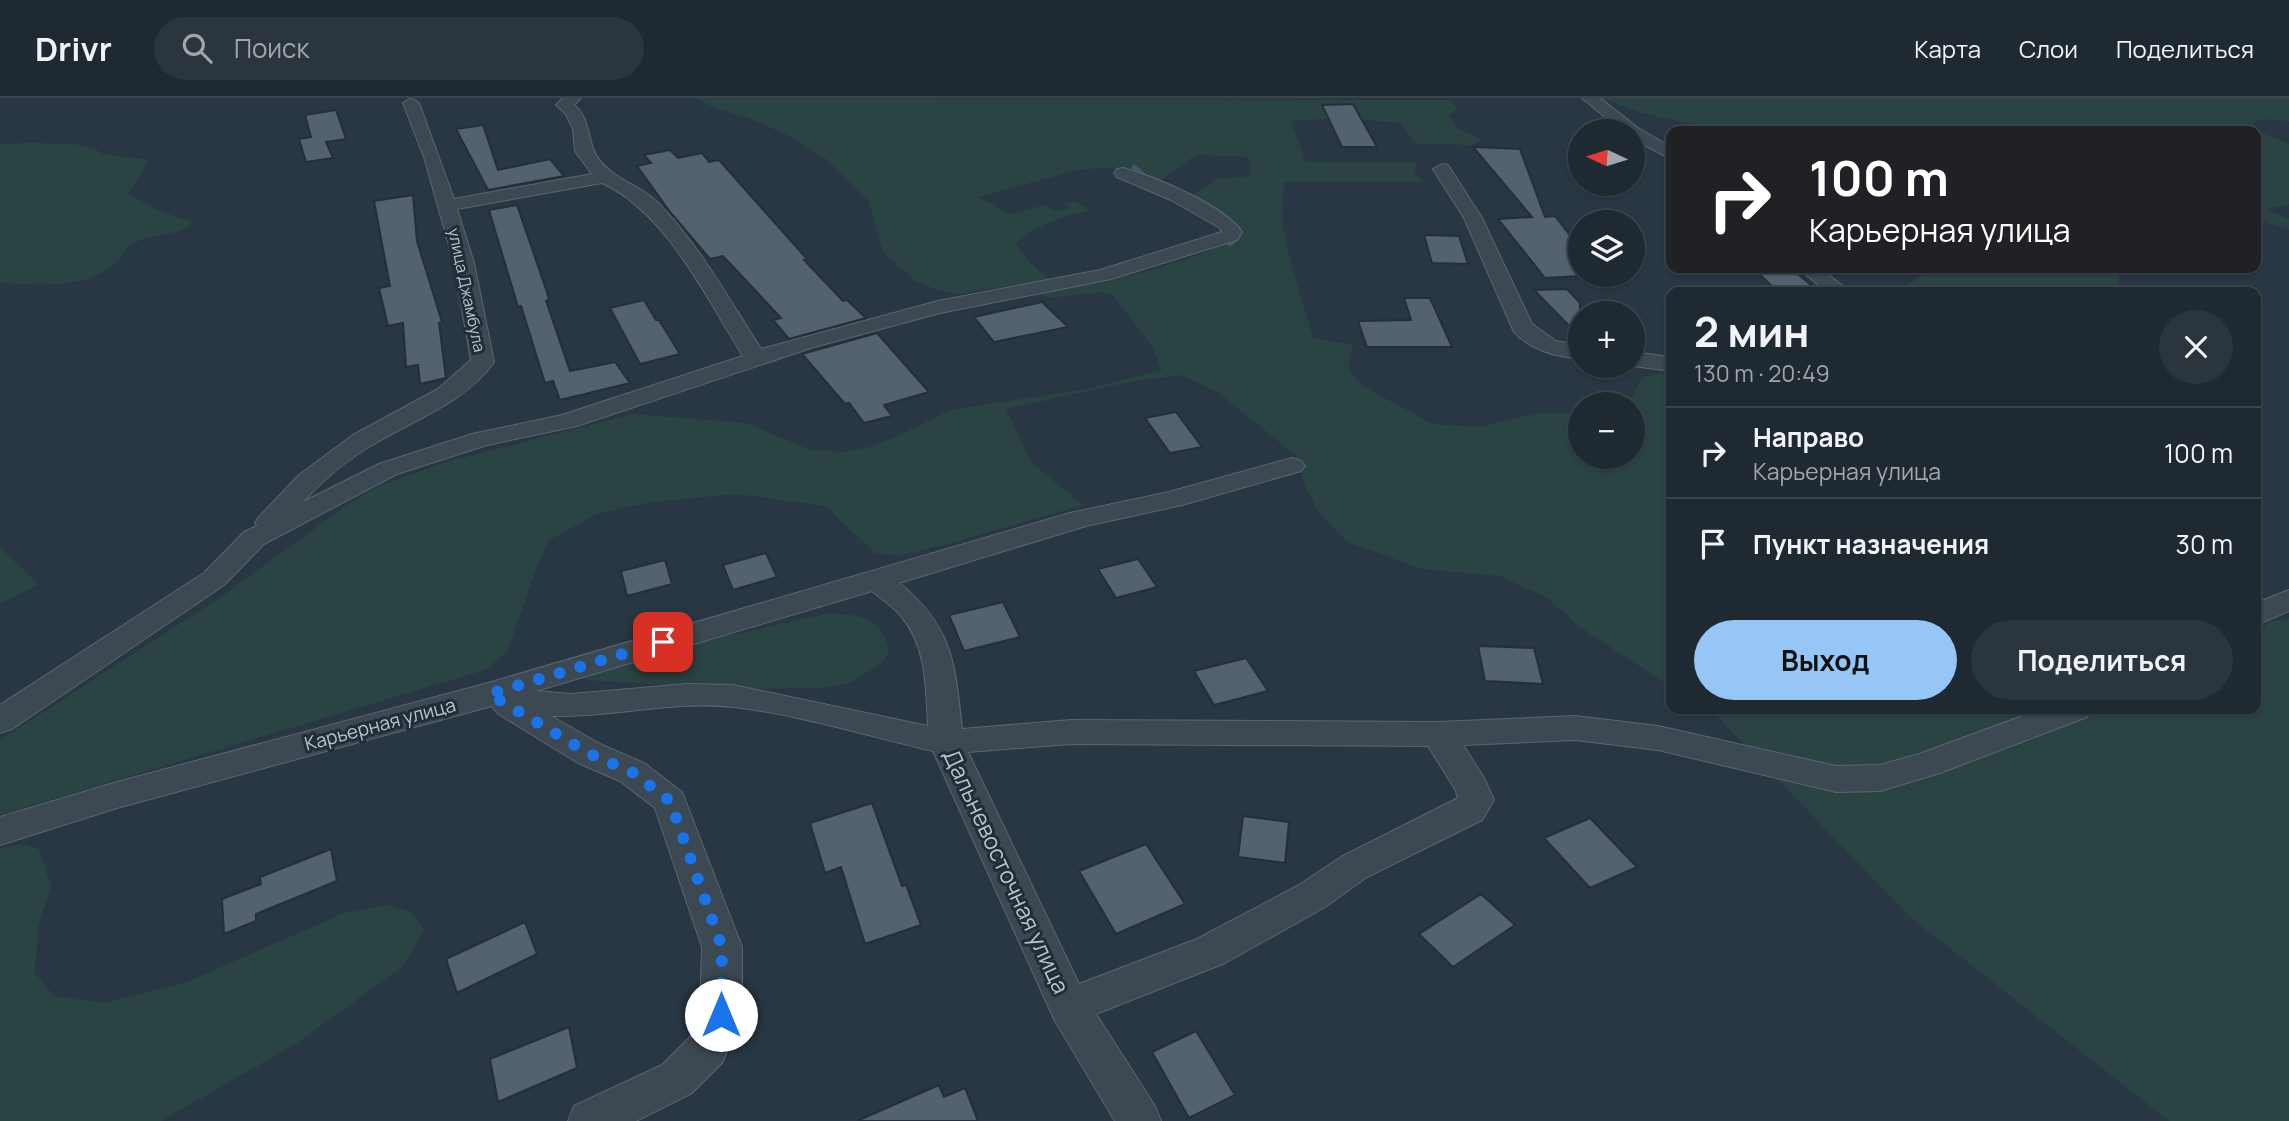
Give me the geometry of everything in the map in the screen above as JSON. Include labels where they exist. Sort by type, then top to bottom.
[{"type":"street","points":[[573,98],[564,105],[573,113],[581,129],[583,150],[604,177],[628,188],[650,206],[689,255],[755,357]]},
{"type":"street","points":[[1590,98],[1616,119]]},
{"type":"street","name":"улица Джамбула","points":[[254,538],[308,481],[351,448],[446,394],[483,362],[464,263],[448,205],[411,103]]},
{"type":"street","points":[[1645,139],[1666,151]]},
{"type":"street","points":[[1442,169],[1473,218],[1522,327],[1534,340],[1568,350]]},
{"type":"street","points":[[0,721],[214,579],[254,538],[388,469],[481,439],[568,421],[755,357],[937,307],[1104,275],[1226,239],[1232,232],[1227,224],[1177,196],[1122,173]]},
{"type":"street","points":[[448,205],[604,177]]},
{"type":"street","points":[[1815,273],[1833,287]]},
{"type":"street","points":[[1645,361],[1666,363]]},
{"type":"street","name":"Карьерная улица","points":[[0,831],[117,795],[489,694],[1080,519],[1173,499],[1292,466]]},
{"type":"street","name":"Дальневосточная улица","points":[[877,580],[912,609],[928,634],[940,667],[946,742],[1069,1006],[1139,1121]]},
{"type":"street","points":[[2261,613],[2289,599]]},
{"type":"street","points":[[489,694],[544,704],[571,705],[687,695],[733,696],[946,742],[1071,732],[1438,734],[1575,729],[1658,738],[1836,779],[1880,778],[1928,764],[2062,714]]},
{"type":"street","points":[[489,694],[590,754],[632,772],[670,801],[722,947],[721,1015],[707,1049],[677,1079],[590,1121]]},
{"type":"street","points":[[1069,1006],[1211,951],[1312,896],[1354,867],[1469,810],[1476,800],[1472,787],[1438,734]]},
{"type":"green space","points":[[696,98],[1448,100],[1458,108],[1449,116],[1457,128],[1481,139],[1474,145],[1416,144],[1400,123],[1343,118],[1291,121],[1306,162],[1418,163],[1414,172],[1423,182],[1284,182],[1282,221],[1289,256],[1313,338],[1353,345],[1348,368],[1362,386],[1433,424],[1479,427],[1537,413],[1568,413],[1568,469],[1645,469],[1645,392],[1635,392],[1642,378],[1655,373],[1666,374],[1666,684],[1577,625],[1549,599],[1500,576],[1422,569],[1347,542],[1318,511],[1305,486],[1295,455],[1219,393],[1181,375],[1139,380],[1006,409],[1032,463],[1083,505],[898,556],[875,553],[825,506],[737,494],[651,502],[597,514],[549,540],[537,566],[507,652],[485,670],[0,815],[0,740],[215,601],[347,505],[379,486],[443,463],[633,414],[747,423],[810,450],[846,452],[873,446],[950,410],[1086,389],[1162,370],[1153,348],[1113,295],[1102,292],[1049,298],[1019,284],[960,294],[940,291],[915,281],[883,252],[869,201],[829,161],[789,136]],"holes":[[[1196,155],[1249,157],[1251,176],[1218,179],[1192,196],[1238,227],[1230,240],[1219,247],[1175,263],[1121,278],[1076,286],[1064,285],[1049,278],[1036,268],[1015,244],[1040,227],[1088,211],[1087,208],[1075,201],[1064,204],[1070,208],[1056,211],[1045,205],[1009,214],[979,197],[1081,169],[1123,168],[1158,182]]]},
{"type":"green space","points":[[1601,98],[2289,98],[2289,121],[2262,119],[2253,122],[2256,126],[1712,126],[1642,113]]},
{"type":"green space","points":[[2261,132],[2289,144],[2289,204],[2266,209],[2289,219],[2289,229],[2261,221]]},
{"type":"green space","points":[[0,144],[73,144],[95,149],[103,154],[149,160],[128,194],[159,211],[190,221],[189,227],[134,243],[115,264],[89,278],[60,284],[0,283]]},
{"type":"green space","points":[[1926,273],[2121,273],[2116,287],[1905,287]]},
{"type":"green space","points":[[0,548],[39,584],[0,604]]},
{"type":"green space","points":[[824,614],[867,619],[881,630],[889,653],[880,664],[850,683],[819,688],[738,689],[584,680],[590,668]]},
{"type":"green space","points":[[2289,618],[2289,1121],[2169,1121],[1909,916],[1713,714],[2261,714],[2261,628],[2271,622]]},
{"type":"green space","points":[[23,844],[39,849],[51,887],[38,927],[35,973],[54,996],[103,1003],[187,982],[344,913],[389,905],[411,912],[424,930],[403,966],[297,1043],[161,1121],[0,1121],[0,848]]},
{"type":"building","points":[[1353,104],[1377,147],[1342,147],[1322,105]]},
{"type":"building","points":[[336,110],[346,139],[326,142],[333,158],[306,162],[299,139],[311,137],[305,115]]},
{"type":"building","points":[[483,125],[498,170],[550,159],[564,176],[488,190],[456,129]]},
{"type":"building","points":[[1473,147],[1520,149],[1545,217],[1555,216],[1568,233],[1568,277],[1545,278],[1498,219],[1532,217]]},
{"type":"building","points":[[670,150],[678,158],[702,153],[709,162],[719,160],[807,259],[804,260],[843,301],[847,300],[866,318],[789,339],[773,320],[781,318],[723,256],[710,259],[670,212],[637,166],[651,163],[644,155]]},
{"type":"building","points":[[413,195],[417,241],[442,322],[439,323],[446,378],[420,384],[418,365],[406,367],[403,323],[388,326],[379,288],[390,286],[374,201]]},
{"type":"building","points":[[517,205],[547,292],[549,300],[546,301],[570,371],[615,362],[630,383],[560,400],[553,381],[545,383],[521,306],[518,307],[489,210]]},
{"type":"building","points":[[1424,235],[1459,236],[1468,264],[1432,263]]},
{"type":"building","points":[[1758,273],[1797,273],[1813,287],[1773,287]]},
{"type":"building","points":[[1567,289],[1578,301],[1568,301],[1568,325],[1534,290]]},
{"type":"building","points":[[1404,298],[1430,298],[1452,347],[1367,347],[1358,321],[1411,320]]},
{"type":"building","points":[[644,300],[680,354],[640,364],[610,308]]},
{"type":"building","points":[[1042,302],[1068,327],[994,342],[974,317]]},
{"type":"building","points":[[877,333],[929,392],[884,405],[892,416],[864,423],[849,403],[845,404],[802,354]]},
{"type":"building","points":[[1176,412],[1202,447],[1170,453],[1145,418]]},
{"type":"building","points":[[766,553],[777,577],[733,590],[723,565]]},
{"type":"building","points":[[1138,559],[1157,587],[1116,598],[1098,569]]},
{"type":"building","points":[[665,560],[672,584],[627,596],[621,571]]},
{"type":"building","points":[[1003,602],[1020,637],[964,651],[949,615]]},
{"type":"building","points":[[1478,646],[1534,648],[1543,684],[1485,681]]},
{"type":"building","points":[[1246,658],[1268,691],[1214,705],[1194,671]]},
{"type":"building","points":[[872,803],[902,886],[906,885],[921,925],[865,944],[841,867],[825,873],[810,823]]},
{"type":"building","points":[[1243,816],[1289,822],[1285,863],[1238,857]]},
{"type":"building","points":[[1590,818],[1637,867],[1590,888],[1544,838]]},
{"type":"building","points":[[1146,844],[1185,904],[1116,934],[1079,871]]},
{"type":"building","points":[[331,849],[337,881],[256,914],[256,921],[224,934],[222,899],[261,884],[260,877]]},
{"type":"building","points":[[1481,894],[1515,925],[1453,967],[1419,934]]},
{"type":"building","points":[[525,922],[537,954],[457,993],[446,959]]},
{"type":"building","points":[[569,1027],[577,1068],[498,1102],[490,1059]]},
{"type":"building","points":[[1196,1031],[1235,1095],[1189,1118],[1152,1052]]},
{"type":"building","points":[[939,1085],[944,1097],[965,1088],[978,1121],[857,1121]]},
{"type":"waterway","points":[[1134,167],[1149,180]]},
{"type":"waterway","points":[[1230,244],[1237,238],[1238,229]]},
{"type":"route","points":[[663,642],[489,694],[590,754],[632,772],[670,801],[722,947],[721,1015]]}]
